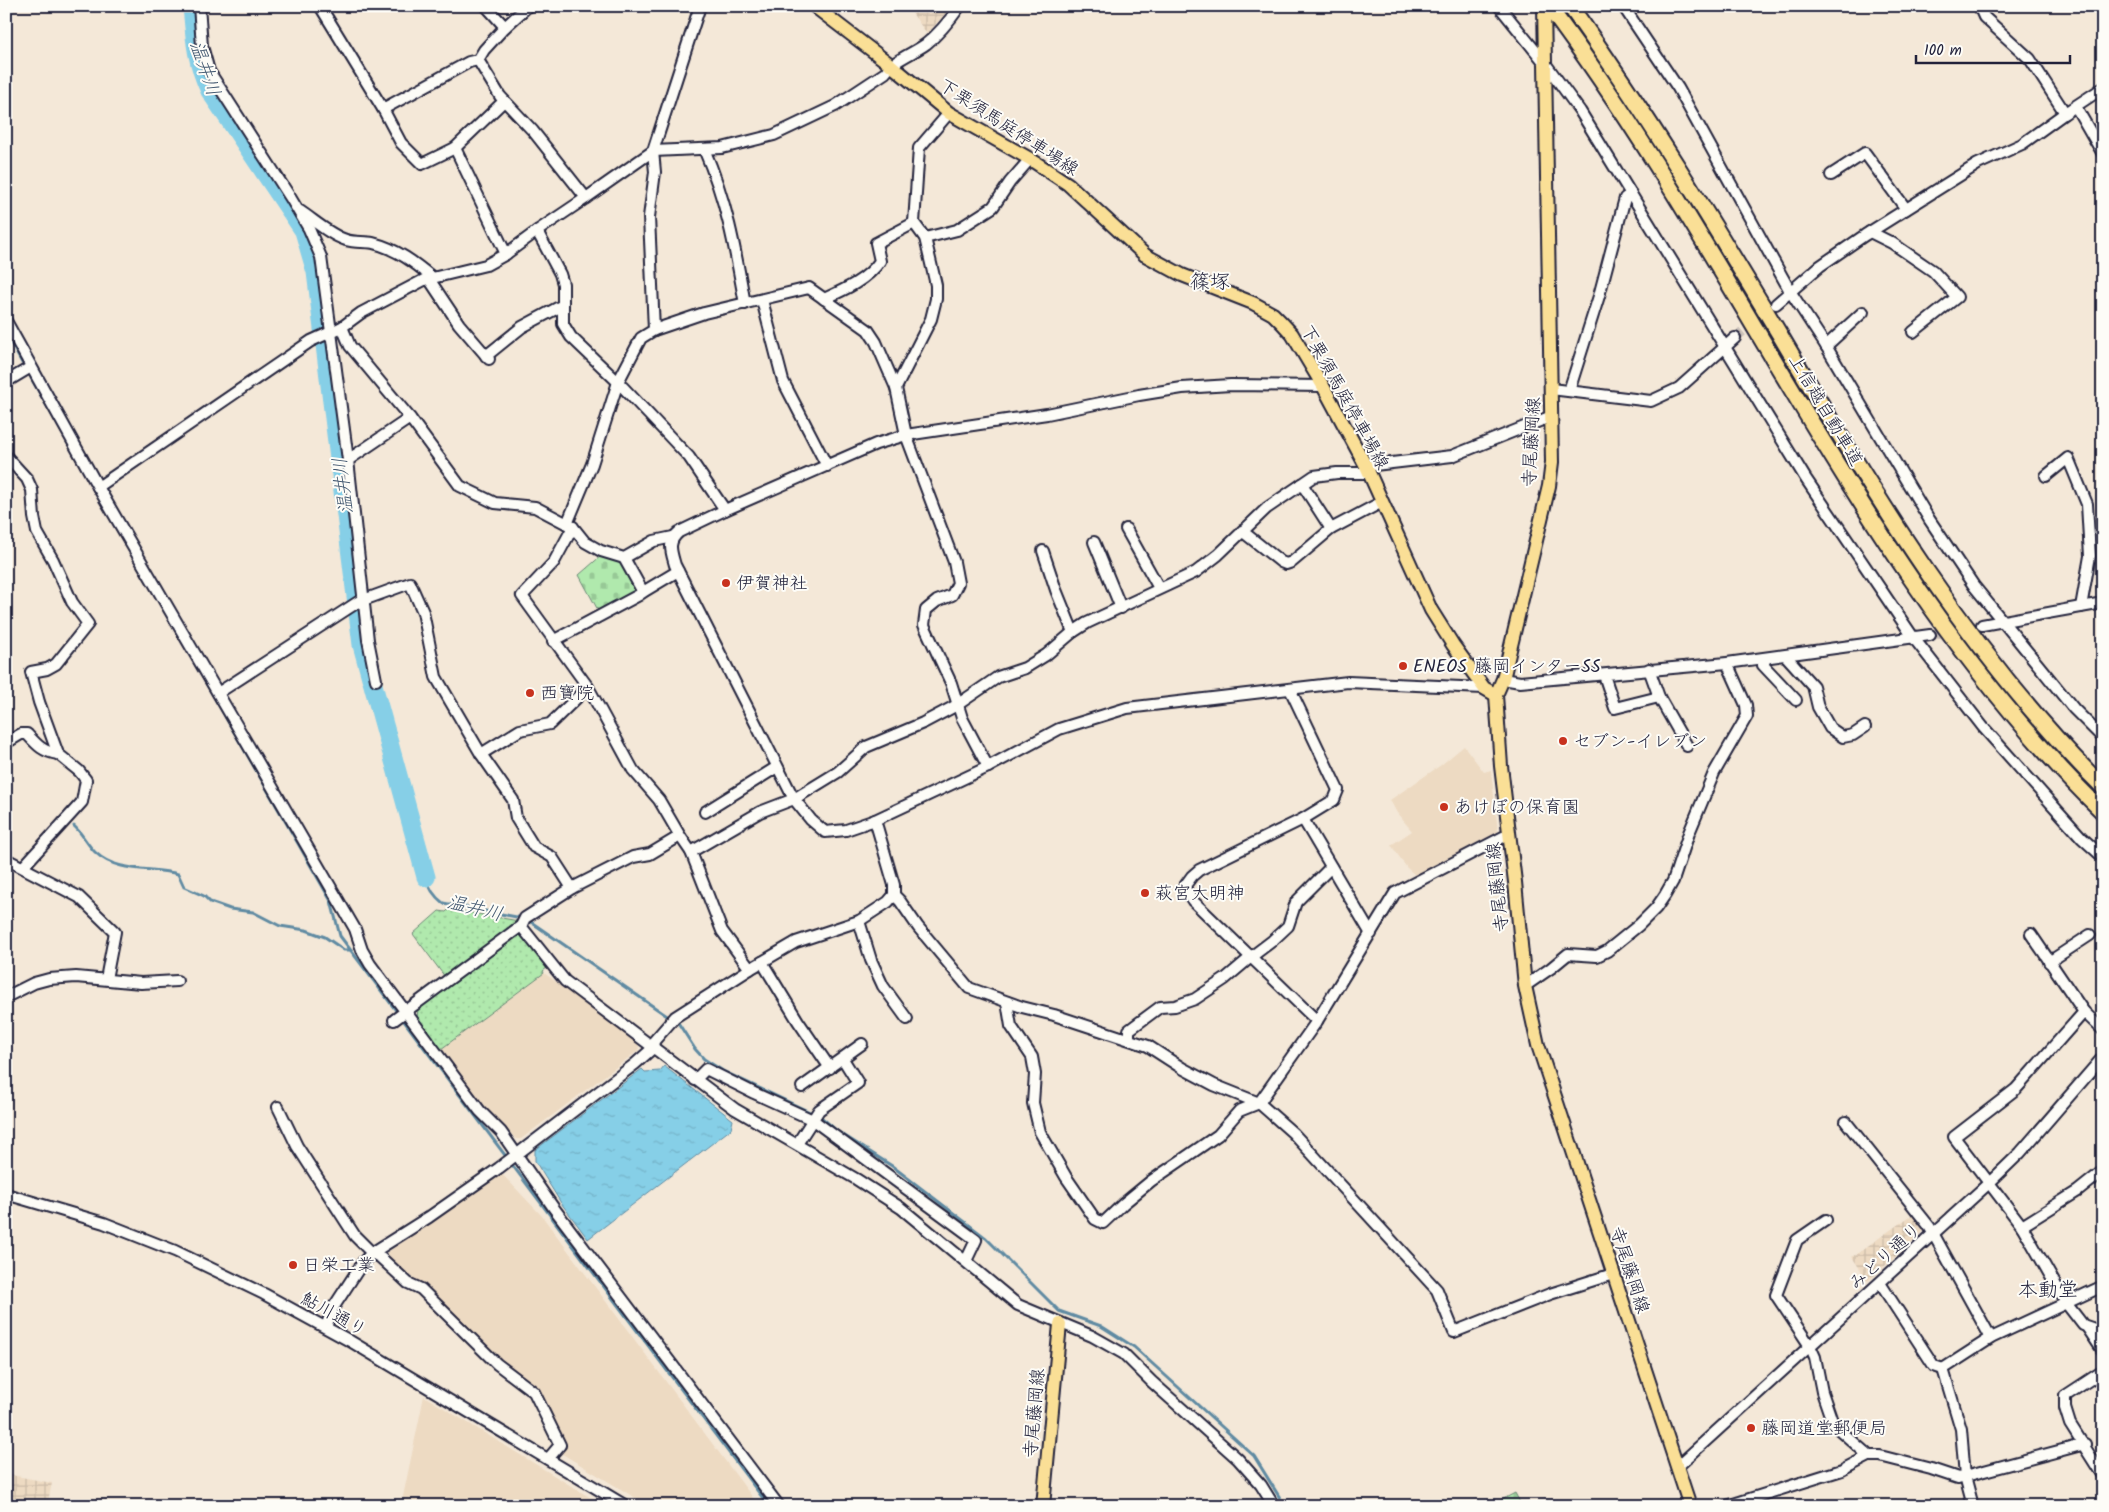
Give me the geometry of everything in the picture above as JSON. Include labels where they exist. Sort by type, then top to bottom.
[{"type":"highway","name":"上信越自動車道","points":[[1546,6],[1561,24],[1656,164],[1845,477],[1934,613],[1965,656],[2034,741],[2103,812]]},
{"type":"highway","name":"上信越自動車道","points":[[1570,6],[1666,147],[1842,438],[1926,570],[1978,644],[2010,684],[2045,726],[2103,787]]},
{"type":"main road","name":"下栗須馬庭停車場線","points":[[814,6],[891,65],[948,113],[1030,159],[1068,184],[1146,255],[1182,275],[1253,303],[1273,314],[1292,334],[1323,386],[1367,470],[1431,610],[1484,688],[1496,695]]},
{"type":"main road","name":"寺尾藤岡線","points":[[1546,6],[1545,63],[1552,462],[1549,486],[1503,680],[1496,695],[1501,766],[1525,986],[1538,1044],[1548,1080],[1690,1506]]},
{"type":"main road","name":"寺尾藤岡線","points":[[1043,1506],[1060,1324]]},
{"type":"street","points":[[199,6],[202,46],[209,71],[309,229],[321,257],[348,460],[368,640],[376,680]]},
{"type":"street","points":[[320,6],[383,109],[401,143],[422,164],[455,148],[504,100]]},
{"type":"street","points":[[486,6],[505,27]]},
{"type":"street","points":[[383,109],[469,62],[478,60],[484,50],[505,27],[528,6]]},
{"type":"street","points":[[654,330],[649,217],[655,172],[653,151],[700,6]]},
{"type":"street","points":[[98,487],[318,338],[342,326],[361,313],[431,278],[486,264],[506,254],[653,151],[722,148],[774,135],[835,106],[886,73],[891,65],[926,44],[942,30],[960,6]]},
{"type":"street","points":[[1499,6],[1545,63],[1580,111],[1806,480],[1913,637],[1984,727],[2082,838],[2103,857]]},
{"type":"street","points":[[1623,6],[1678,88],[1790,291],[1826,346],[1929,518],[1974,586],[2068,702],[2103,738]]},
{"type":"street","points":[[1978,6],[1984,17],[2030,59],[2065,113]]},
{"type":"street","points":[[478,60],[504,100],[533,131],[586,198]]},
{"type":"street","points":[[1776,304],[1820,266],[1870,232],[1978,164],[2022,144],[2103,88]]},
{"type":"street","points":[[2076,107],[2103,154]]},
{"type":"street","points":[[896,388],[931,319],[936,299],[936,284],[925,238],[914,223],[919,148],[948,113]]},
{"type":"street","points":[[455,148],[506,254]]},
{"type":"street","points":[[704,149],[719,184],[730,221],[745,304]]},
{"type":"street","points":[[1831,175],[1865,153],[1906,209]]},
{"type":"street","points":[[925,238],[957,230],[993,207],[1010,182],[1030,159]]},
{"type":"street","points":[[1570,391],[1599,296],[1625,198],[1631,194]]},
{"type":"street","points":[[296,209],[347,241],[372,242],[391,248],[411,260],[431,278],[459,324],[488,358],[522,327],[562,305]]},
{"type":"street","points":[[824,299],[849,287],[874,269],[880,261],[876,243],[914,223]]},
{"type":"street","points":[[537,231],[560,274],[563,284],[563,324],[571,337],[618,382],[690,457],[725,510]]},
{"type":"street","points":[[1870,232],[1892,243],[1933,270],[1957,296],[1913,332]]},
{"type":"street","points":[[750,969],[722,931],[692,852],[680,836],[659,800],[633,770],[588,688],[522,596],[554,562],[570,526],[618,382],[641,338],[654,330],[704,313],[809,288],[868,330],[876,342],[896,388],[906,435],[954,562],[958,583],[952,595],[937,601],[926,610],[924,625],[951,683],[962,718],[988,767]]},
{"type":"street","points":[[762,300],[783,381],[827,466]]},
{"type":"street","points":[[1826,346],[1863,312]]},
{"type":"street","points":[[6,321],[98,487],[355,929],[366,958],[400,1016],[480,1111],[501,1132],[515,1156],[779,1506]]},
{"type":"street","points":[[342,326],[350,346],[410,418],[460,486],[495,503],[535,507],[570,526],[585,542],[601,551],[624,558],[643,592]]},
{"type":"street","points":[[1551,389],[1651,401],[1679,388],[1735,338]]},
{"type":"street","points":[[6,382],[31,367]]},
{"type":"street","points":[[1323,386],[1230,385],[1182,388],[1047,414],[934,429],[906,435],[876,444],[725,510],[679,532],[673,537],[670,545],[678,571],[794,799],[811,820],[825,832],[846,830],[875,820],[988,767],[1059,728],[1126,708],[1348,682],[1484,688]]},
{"type":"street","points":[[692,852],[760,812],[794,799],[838,772],[866,747],[923,723],[957,704],[998,677],[1025,668],[1046,655],[1073,632],[1159,588],[1196,572],[1218,555],[1267,508],[1314,476],[1367,470],[1452,456],[1552,416]]},
{"type":"street","points":[[348,460],[410,418]]},
{"type":"street","points":[[6,456],[27,479],[32,490],[37,532],[53,560],[72,602],[88,624],[56,664],[47,669],[31,672],[38,702],[58,754],[79,771],[86,780],[82,802],[23,867]]},
{"type":"street","points":[[2046,476],[2068,458],[2087,504],[2090,556],[2081,607]]},
{"type":"street","points":[[1302,484],[1331,530]]},
{"type":"street","points":[[1242,531],[1286,564],[1292,562],[1331,530],[1382,502]]},
{"type":"street","points":[[1126,529],[1159,588]]},
{"type":"street","points":[[624,558],[654,540],[673,537]]},
{"type":"street","points":[[1094,542],[1121,608]]},
{"type":"street","points":[[1044,551],[1056,590],[1073,632]]},
{"type":"street","points":[[553,641],[639,596],[678,571]]},
{"type":"street","points":[[218,693],[364,598],[410,582],[423,612],[436,677],[481,754],[513,800],[516,818],[534,847],[552,857],[572,888]]},
{"type":"street","points":[[1982,625],[2103,602]]},
{"type":"street","points":[[1503,680],[1520,682],[1727,663],[1848,648],[1930,635]]},
{"type":"street","points":[[1786,656],[1813,686],[1813,695],[1830,728],[1843,736],[1853,735],[1865,727]]},
{"type":"street","points":[[1766,658],[1763,665],[1796,700]]},
{"type":"street","points":[[1525,986],[1568,954],[1597,956],[1607,951],[1639,924],[1666,896],[1714,773],[1747,716],[1746,705],[1727,663]]},
{"type":"street","points":[[1649,669],[1659,697],[1687,746]]},
{"type":"street","points":[[1604,675],[1615,708],[1659,697]]},
{"type":"street","points":[[481,754],[520,730],[550,724],[588,688]]},
{"type":"street","points":[[1290,688],[1338,790],[1334,800],[1303,819],[1199,870],[1192,876],[1184,888],[1194,901],[1317,1021]]},
{"type":"street","points":[[6,743],[21,734],[27,734],[39,748],[48,753],[58,754]]},
{"type":"street","points":[[704,812],[777,767]]},
{"type":"street","points":[[1303,819],[1371,934]]},
{"type":"street","points":[[326,1327],[332,1308],[363,1262],[372,1253],[429,1217],[515,1156],[653,1048],[654,1041],[675,1017],[796,942],[859,921],[888,902],[894,895],[894,885],[875,820]]},
{"type":"street","points":[[1007,1002],[1012,1026],[1032,1057],[1035,1074],[1033,1103],[1040,1132],[1070,1184],[1095,1219],[1103,1223],[1152,1181],[1218,1135],[1239,1111],[1259,1104],[1317,1021],[1395,893],[1509,834]]},
{"type":"street","points":[[400,1016],[522,926],[525,918],[572,888],[633,857],[650,854],[680,836]]},
{"type":"street","points":[[6,859],[80,898],[115,932],[106,979]]},
{"type":"street","points":[[1129,1039],[1129,1030],[1160,1007],[1175,1006],[1195,999],[1225,979],[1272,941],[1288,926],[1296,902],[1332,867]]},
{"type":"street","points":[[894,895],[969,988],[1007,1002],[1148,1046],[1182,1068],[1214,1085],[1259,1104],[1294,1133],[1437,1290],[1454,1332],[1550,1294],[1613,1274]]},
{"type":"street","points":[[859,921],[871,960],[883,986],[907,1019]]},
{"type":"street","points":[[522,926],[565,981],[735,1110],[797,1144],[901,1208],[1018,1305],[1092,1336],[1124,1354],[1238,1460],[1261,1485],[1274,1506]]},
{"type":"street","points":[[2031,934],[2084,1012],[2103,1030]]},
{"type":"street","points":[[2049,962],[2090,935]]},
{"type":"street","points":[[762,962],[798,1021],[830,1068]]},
{"type":"street","points":[[6,997],[34,983],[49,979],[76,977],[141,983],[177,981]]},
{"type":"street","points":[[2084,1012],[2016,1089],[1954,1137],[2022,1226],[2066,1303],[2087,1327],[2103,1351]]},
{"type":"street","points":[[802,1087],[862,1044]]},
{"type":"street","name":"みどり通り","points":[[1677,1467],[1990,1183],[2020,1153],[2103,1057]]},
{"type":"street","points":[[797,1144],[819,1110],[858,1083],[843,1059]]},
{"type":"street","points":[[695,1080],[706,1069],[814,1120],[976,1240],[966,1261]]},
{"type":"street","points":[[278,1107],[297,1146],[355,1236],[408,1283],[421,1289],[497,1364],[534,1392],[560,1445],[548,1459]]},
{"type":"street","points":[[1846,1122],[1907,1197],[1933,1234],[1991,1338]]},
{"type":"street","points":[[2022,1226],[2078,1191],[2103,1172]]},
{"type":"street","name":"鮎川通り","points":[[6,1194],[104,1223],[175,1251],[264,1294],[326,1327],[626,1506]]},
{"type":"street","points":[[1826,1220],[1797,1240],[1776,1295],[1810,1346],[1822,1392],[1833,1424],[1869,1456]]},
{"type":"street","points":[[1880,1283],[1934,1366],[1943,1369]]},
{"type":"street","points":[[1943,1369],[1991,1338],[2103,1287]]},
{"type":"street","points":[[2087,1327],[2103,1332]]},
{"type":"street","points":[[1943,1369],[1961,1429],[1965,1476],[1972,1506]]},
{"type":"street","points":[[2103,1371],[2065,1396],[2065,1408],[2070,1424],[2103,1476]]},
{"type":"street","points":[[1727,1506],[1842,1470],[1869,1456],[1880,1456],[1958,1478],[2084,1444]]},
{"type":"street","points":[[2099,1506],[2103,1505]]},
{"type":"shaded area","points":[[907,6],[952,6],[927,34]]},
{"type":"shaded area","name":"あけぼの保育園","points":[[1464,746],[1484,772],[1491,770],[1498,832],[1415,875],[1407,868],[1391,845],[1412,831],[1397,813],[1390,800],[1441,765]]},
{"type":"shaded area","points":[[544,973],[638,1041],[639,1050],[521,1139],[516,1139],[486,1108],[441,1049]]},
{"type":"shaded area","points":[[500,1172],[542,1216],[759,1506],[649,1506],[559,1452],[538,1392],[528,1380],[499,1360],[423,1285],[387,1259],[385,1254],[443,1215]]},
{"type":"shaded area","points":[[1916,1212],[1927,1228],[1868,1281],[1852,1257]]},
{"type":"shaded area","points":[[424,1396],[604,1506],[401,1506]]},
{"type":"shaded area","points":[[6,1474],[52,1483],[47,1506],[6,1506]]},
{"type":"green space","points":[[602,555],[620,559],[639,590],[599,612],[579,575]]},
{"type":"green space","points":[[449,909],[519,921],[445,977],[413,934],[439,911],[446,912]]},
{"type":"green space","points":[[516,935],[525,936],[548,967],[543,971],[544,973],[441,1049],[417,1018],[418,1009]]},
{"type":"green space","points":[[1515,1493],[1522,1506],[1492,1505]]},
{"type":"water","points":[[664,1066],[733,1120],[731,1129],[588,1239],[561,1203],[535,1161],[535,1150],[642,1069],[645,1072],[660,1071]]},
{"type":"waterway","name":"温井川","points":[[192,6],[199,60],[210,91],[304,231],[316,272],[362,645],[426,877]]},
{"type":"waterway","points":[[6,334],[22,363]]},
{"type":"waterway","points":[[31,378],[85,473]]},
{"type":"waterway","points":[[148,582],[331,901],[340,936],[769,1506]]},
{"type":"waterway","points":[[74,826],[96,853],[114,864],[178,874],[184,887],[204,896],[210,902],[230,909],[253,912],[280,926],[306,930],[325,937],[344,950],[350,950]]},
{"type":"waterway","name":"温井川","points":[[426,877],[432,892],[443,903],[522,918]]},
{"type":"waterway","points":[[531,922],[670,1018]]},
{"type":"waterway","points":[[677,1021],[695,1049],[704,1059],[723,1071],[812,1113]]},
{"type":"waterway","points":[[822,1118],[837,1131],[892,1166],[986,1238],[1059,1311],[1101,1326],[1134,1347],[1254,1456],[1285,1506]]},
{"type":"tunnel","points":[[1735,338],[1770,308]]},
{"type":"tunnel","points":[[1930,635],[1982,625]]},
{"type":"place","name":"伊賀神社","points":[[726,583]]},
{"type":"place","name":"ENEOS 藤岡インターSS","points":[[1403,666]]},
{"type":"place","name":"西寶院","points":[[530,693]]},
{"type":"place","name":"セブン-イレブン","points":[[1563,741]]},
{"type":"place","name":"あけぼの保育園","points":[[1444,807]]},
{"type":"place","name":"萩宮大明神","points":[[1145,893]]},
{"type":"place","name":"日栄工業","points":[[293,1265]]},
{"type":"place","name":"藤岡道堂郵便局","points":[[1751,1428]]},
{"type":"district","name":"篠塚","points":[[1210,281]]},
{"type":"district","name":"本動堂","points":[[2048,1289]]}]
